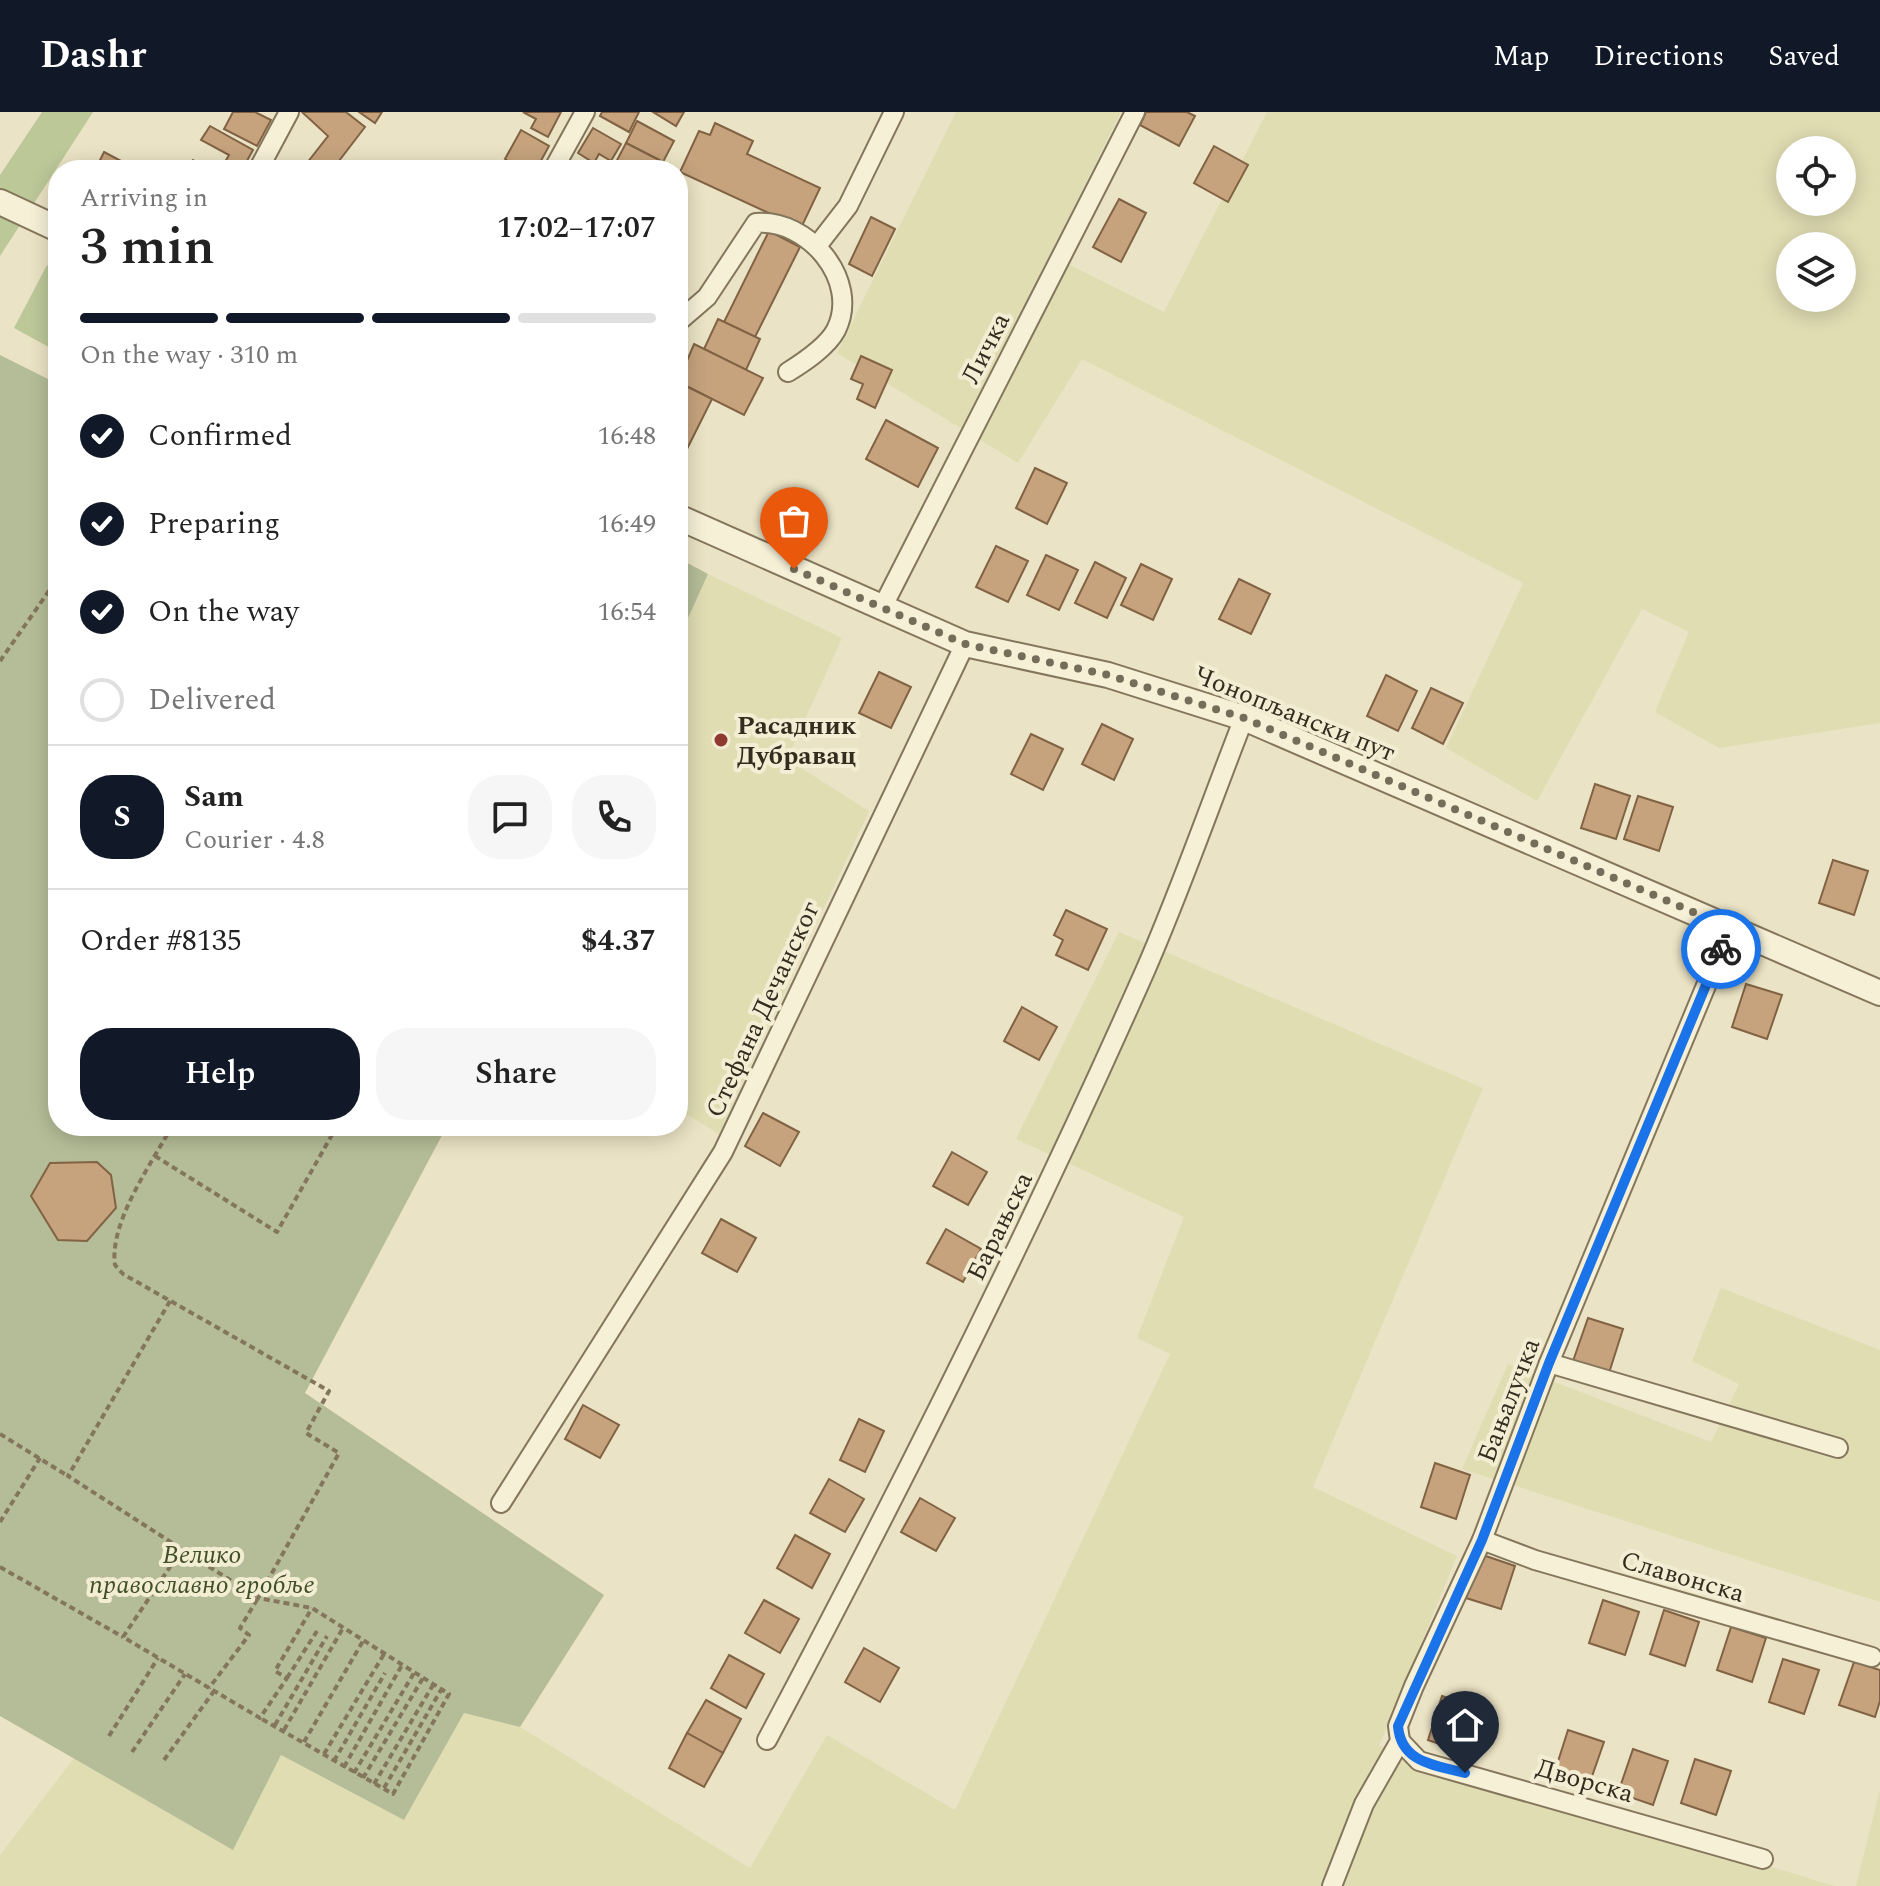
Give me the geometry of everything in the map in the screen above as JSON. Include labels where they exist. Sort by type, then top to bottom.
[{"type":"street","points":[[263,160],[289,112]]},
{"type":"street","points":[[559,160],[585,112]]},
{"type":"street","points":[[817,246],[848,206],[894,112]]},
{"type":"street","name":"Личка","points":[[882,608],[1135,112]]},
{"type":"street","points":[[0,202],[48,224]]},
{"type":"street","points":[[688,313],[707,297],[756,223],[769,222],[817,246],[830,260],[840,289],[836,331],[808,359],[788,372]]},
{"type":"street","name":"Чонопљански пут","points":[[688,521],[965,644],[1124,679],[1244,718],[1880,993]]},
{"type":"street","name":"Стефана Дечанског","points":[[501,1503],[723,1152],[965,644]]},
{"type":"street","name":"Барањска","points":[[767,1740],[888,1513],[1033,1216],[1146,968],[1244,718]]},
{"type":"street","name":"Бањалучка","points":[[1332,1886],[1364,1804],[1400,1741],[1398,1726],[1414,1686],[1482,1540],[1549,1363],[1730,928]]},
{"type":"street","points":[[1549,1363],[1838,1448]]},
{"type":"street","name":"Славонска","points":[[1482,1540],[1535,1560],[1872,1657]]},
{"type":"street","name":"Дворска","points":[[1400,1741],[1419,1761],[1763,1859]]},
{"type":"path","points":[[0,661],[48,592]]},
{"type":"path","points":[[164,1760],[249,1635],[240,1628],[339,1453],[306,1433],[329,1391],[123,1274],[115,1265],[113,1255],[123,1218],[166,1136]]},
{"type":"path","points":[[155,1156],[277,1232],[331,1136]]},
{"type":"path","points":[[68,1476],[170,1301]]},
{"type":"path","points":[[0,1434],[258,1598],[312,1608],[449,1694],[393,1794],[343,1768],[284,1730],[0,1567]]},
{"type":"path","points":[[0,1522],[40,1458]]},
{"type":"path","points":[[123,1637],[182,1549]]},
{"type":"path","points":[[287,1678],[275,1671],[312,1608]]},
{"type":"path","points":[[284,1730],[343,1628]]},
{"type":"path","points":[[260,1718],[317,1631]]},
{"type":"path","points":[[275,1725],[327,1636]]},
{"type":"path","points":[[304,1743],[363,1641]]},
{"type":"path","points":[[324,1754],[384,1654]]},
{"type":"path","points":[[109,1736],[158,1658]]},
{"type":"path","points":[[343,1768],[402,1665]]},
{"type":"path","points":[[334,1761],[385,1673]]},
{"type":"path","points":[[354,1773],[414,1673]]},
{"type":"path","points":[[132,1752],[185,1674]]},
{"type":"path","points":[[363,1778],[423,1678]]},
{"type":"path","points":[[374,1784],[433,1685]]},
{"type":"path","points":[[384,1789],[441,1690]]},
{"type":"shaded area","points":[[956,112],[1121,112],[1050,255],[1164,312],[1267,112],[1880,112],[1880,723],[1719,748],[1655,712],[1689,632],[1642,609],[1537,801],[1446,748],[1523,583],[1082,359],[1018,463],[837,353]]},
{"type":"shaded area","points":[[708,574],[842,638],[787,759],[869,811],[719,1134],[688,1115],[688,618]]},
{"type":"shaded area","points":[[1119,932],[1483,1088],[1313,1487],[1457,1556],[1379,1746],[1834,1886],[0,1886],[0,1855],[74,1758],[232,1849],[281,1755],[404,1820],[464,1713],[520,1727],[750,1868],[827,1735],[955,1810],[1170,1354],[1137,1338],[1184,1217],[1016,1139]]},
{"type":"shaded area","points":[[1721,1288],[1880,1350],[1880,1602],[1462,1469],[1508,1364],[1711,1442],[1739,1384],[1692,1361]]},
{"type":"shaded area","points":[[1880,1790],[1880,1886],[1856,1886]]},
{"type":"green space","points":[[42,112],[93,112],[62,160],[48,160],[48,182],[0,256],[0,175]]},
{"type":"green space","points":[[47,265],[48,347],[14,328]]},
{"type":"green space","name":"Велико православно гробље","points":[[0,355],[48,379],[48,1136],[442,1136],[305,1393],[604,1595],[520,1727],[464,1713],[404,1820],[281,1755],[233,1850],[0,1716]]},
{"type":"green space","points":[[688,563],[708,574],[688,618]]},
{"type":"building","points":[[233,112],[255,112],[271,120],[257,146],[224,129]]},
{"type":"building","points":[[302,112],[346,112],[365,127],[340,160],[309,160],[328,136]]},
{"type":"building","points":[[359,112],[382,112],[375,123]]},
{"type":"building","points":[[523,112],[561,112],[548,137],[531,128],[536,119]]},
{"type":"building","points":[[602,112],[639,112],[629,132],[600,116]]},
{"type":"building","points":[[653,112],[684,112],[676,126]]},
{"type":"building","points":[[1146,112],[1187,112],[1195,116],[1179,146],[1140,125]]},
{"type":"building","points":[[637,121],[674,141],[664,160],[626,143]]},
{"type":"building","points":[[715,123],[753,141],[747,154],[820,188],[801,228],[688,176],[688,160],[686,160],[699,131],[710,135]]},
{"type":"building","points":[[210,126],[253,150],[248,160],[226,160],[229,155],[201,140]]},
{"type":"building","points":[[593,128],[621,144],[612,160],[599,154],[596,160],[589,160],[578,153]]},
{"type":"building","points":[[521,130],[549,146],[541,160],[505,159]]},
{"type":"building","points":[[626,143],[659,160],[617,160]]},
{"type":"building","points":[[1214,146],[1248,165],[1228,202],[1194,183]]},
{"type":"building","points":[[104,152],[119,160],[100,160]]},
{"type":"building","points":[[1119,199],[1146,213],[1121,262],[1093,247]]},
{"type":"building","points":[[871,217],[895,229],[872,276],[849,264]]},
{"type":"building","points":[[769,231],[800,247],[755,337],[724,322]]},
{"type":"building","points":[[718,319],[760,339],[746,370],[704,349]]},
{"type":"building","points":[[694,344],[763,378],[744,415],[688,387],[688,358]]},
{"type":"building","points":[[861,356],[892,370],[875,408],[857,399],[863,384],[851,379]]},
{"type":"building","points":[[688,387],[712,399],[688,447]]},
{"type":"building","points":[[886,420],[938,448],[918,487],[866,459]]},
{"type":"building","points":[[1035,468],[1067,483],[1047,524],[1016,508]]},
{"type":"building","points":[[996,546],[1028,561],[1008,602],[976,587]]},
{"type":"building","points":[[1046,555],[1078,570],[1059,610],[1027,595]]},
{"type":"building","points":[[1095,562],[1126,578],[1107,618],[1075,603]]},
{"type":"building","points":[[1141,564],[1172,579],[1153,620],[1121,605]]},
{"type":"building","points":[[1239,579],[1270,594],[1251,634],[1219,619]]},
{"type":"building","points":[[879,672],[911,687],[891,728],[859,713]]},
{"type":"building","points":[[1386,675],[1417,691],[1398,731],[1367,716]]},
{"type":"building","points":[[1431,688],[1463,703],[1443,744],[1412,728]]},
{"type":"building","points":[[1102,724],[1133,739],[1114,780],[1082,764]]},
{"type":"building","points":[[1031,734],[1063,749],[1043,790],[1011,774]]},
{"type":"building","points":[[1595,784],[1630,796],[1616,839],[1581,828]]},
{"type":"building","points":[[1638,796],[1673,807],[1659,851],[1624,839]]},
{"type":"building","points":[[1833,860],[1868,871],[1854,915],[1819,903]]},
{"type":"building","points":[[1066,910],[1107,929],[1088,970],[1056,955],[1063,940],[1054,935]]},
{"type":"building","points":[[1746,984],[1782,995],[1767,1039],[1732,1027]]},
{"type":"building","points":[[1022,1007],[1057,1027],[1039,1060],[1004,1041]]},
{"type":"building","points":[[763,1113],[799,1132],[780,1166],[745,1146]]},
{"type":"building","points":[[952,1152],[987,1172],[968,1205],[933,1186]]},
{"type":"building","points":[[97,1162],[111,1175],[116,1208],[87,1241],[58,1240],[31,1196],[50,1163]]},
{"type":"building","points":[[721,1219],[756,1238],[737,1272],[702,1253]]},
{"type":"building","points":[[946,1229],[981,1249],[963,1282],[927,1263]]},
{"type":"building","points":[[1588,1318],[1623,1329],[1609,1373],[1573,1361]]},
{"type":"building","points":[[583,1405],[619,1425],[600,1458],[565,1439]]},
{"type":"building","points":[[859,1419],[884,1431],[865,1472],[840,1460]]},
{"type":"building","points":[[1435,1463],[1470,1475],[1456,1519],[1421,1507]]},
{"type":"building","points":[[829,1479],[864,1499],[845,1532],[810,1513]]},
{"type":"building","points":[[920,1498],[955,1518],[936,1551],[901,1532]]},
{"type":"building","points":[[795,1535],[830,1554],[812,1588],[777,1568]]},
{"type":"building","points":[[1480,1554],[1515,1566],[1501,1609],[1466,1598]]},
{"type":"building","points":[[764,1600],[799,1619],[780,1653],[745,1633]]},
{"type":"building","points":[[1603,1600],[1639,1612],[1625,1655],[1589,1643]]},
{"type":"building","points":[[1664,1610],[1699,1622],[1685,1666],[1650,1654]]},
{"type":"building","points":[[1731,1627],[1766,1638],[1752,1682],[1717,1670]]},
{"type":"building","points":[[864,1648],[899,1668],[880,1702],[845,1682]]},
{"type":"building","points":[[729,1655],[764,1674],[746,1708],[711,1688]]},
{"type":"building","points":[[1783,1659],[1819,1670],[1804,1714],[1769,1702]]},
{"type":"building","points":[[1854,1662],[1880,1670],[1880,1701],[1875,1717],[1839,1705]]},
{"type":"building","points":[[1442,1696],[1477,1708],[1463,1752],[1428,1740]]},
{"type":"building","points":[[706,1700],[741,1719],[723,1753],[687,1733]]},
{"type":"building","points":[[1568,1730],[1604,1742],[1589,1785],[1554,1774]]},
{"type":"building","points":[[687,1733],[723,1753],[704,1787],[669,1768]]},
{"type":"building","points":[[1633,1749],[1668,1761],[1653,1805],[1618,1793]]},
{"type":"building","points":[[1695,1759],[1731,1771],[1716,1815],[1681,1803]]},
{"type":"way so far","points":[[794,569],[965,644],[1154,687],[1244,718],[1730,928],[1721,949]]},
{"type":"place","name":"Расадник Дубравац","points":[[721,740]]},
{"type":"route","points":[[1465,1773],[1419,1761],[1408,1754],[1400,1741],[1398,1726],[1482,1540],[1549,1363],[1721,949]]}]
